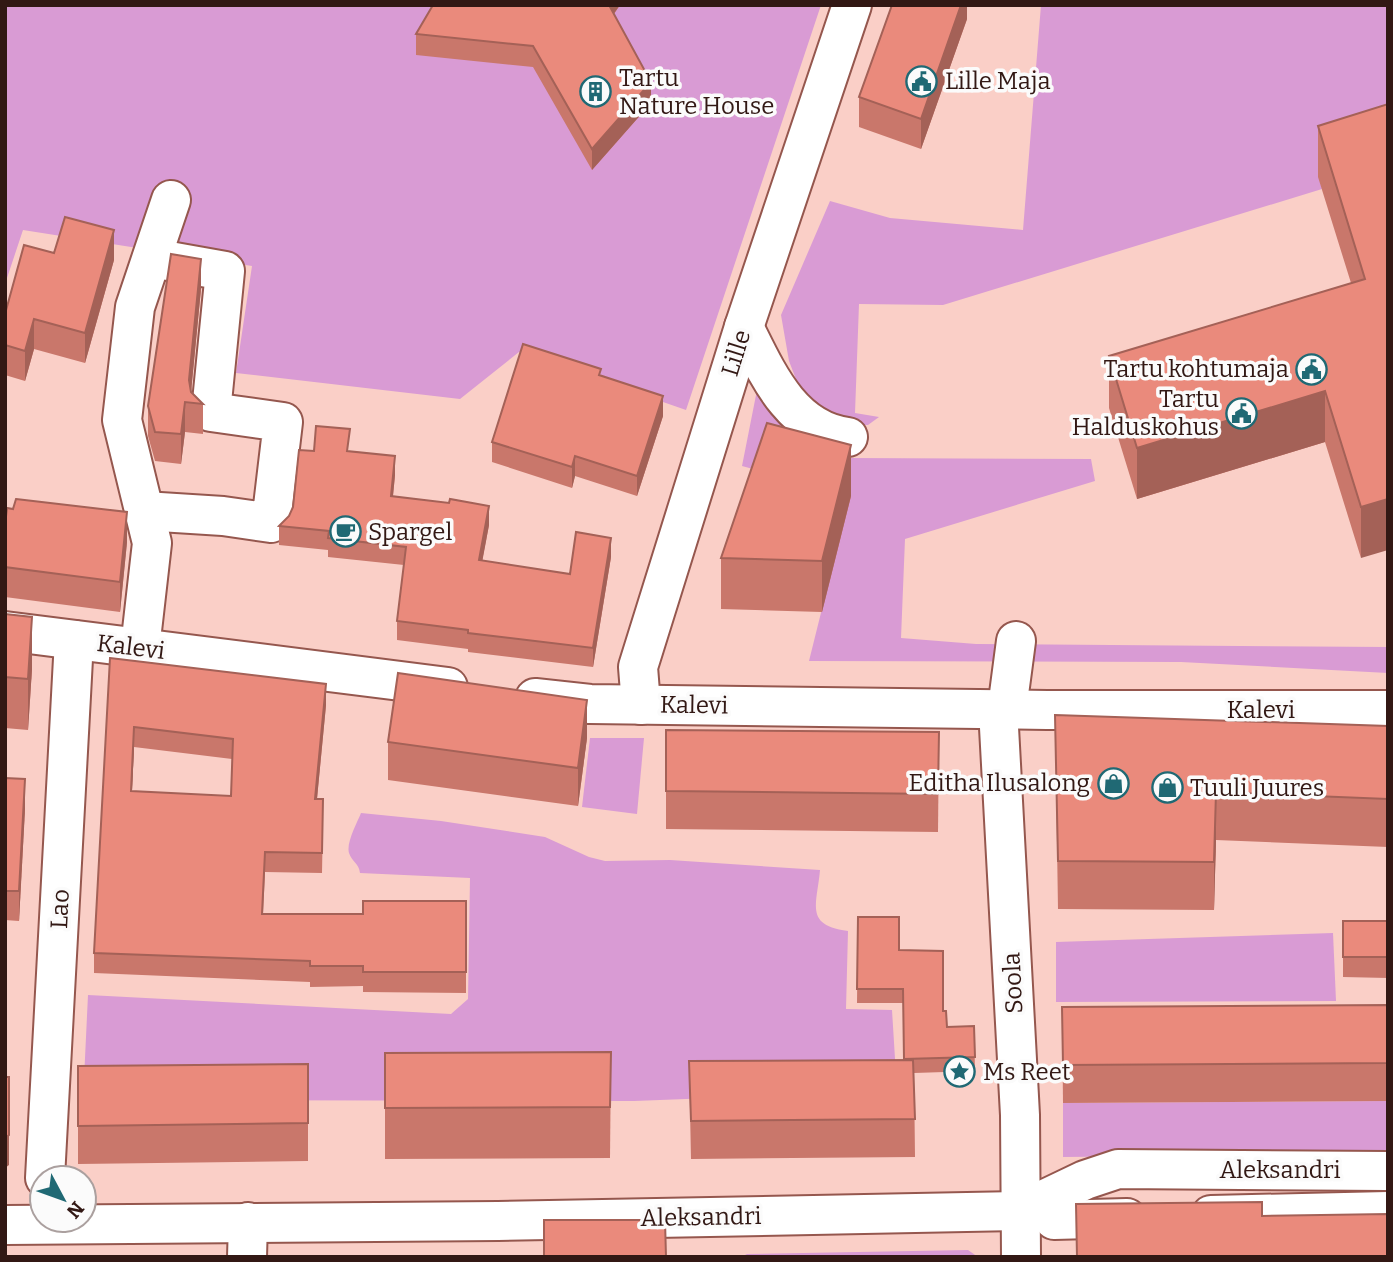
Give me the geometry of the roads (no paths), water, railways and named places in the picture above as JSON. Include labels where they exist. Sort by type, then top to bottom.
[{"type":"street","name":"Lille","points":[[641,705],[638,667],[744,327],[852,5]]},
{"type":"street","points":[[140,648],[152,543],[122,420],[135,307],[171,200]]},
{"type":"street","points":[[144,511],[223,516],[271,523],[283,422],[211,412],[225,271],[152,258]]},
{"type":"street","points":[[744,327],[764,366],[788,403],[806,421],[830,435],[848,437]]},
{"type":"street","name":"Kalevi","points":[[5,631],[590,704],[1388,710]]},
{"type":"street","name":"Lao","points":[[46,1164],[74,640]]},
{"type":"street","name":"Soola","points":[[1016,641],[1003,709],[1020,1115],[1037,1215],[1021,1257]]},
{"type":"street","name":"Aleksandri","points":[[1037,1215],[1084,1180],[1118,1169],[1388,1171]]},
{"type":"street","name":"Aleksandri","points":[[98,1228],[247,1240],[498,1221],[1171,1216],[1388,1210]]},
{"type":"place","name":"Lille Maja","points":[[922,81]]},
{"type":"place","name":"Tartu Nature House","points":[[596,92]]},
{"type":"place","name":"Tartu kohtumaja","points":[[1312,369]]},
{"type":"place","name":"Tartu Halduskohus","points":[[1242,413]]},
{"type":"place","name":"Spargel","points":[[345,532]]},
{"type":"place","name":"Editha Ilusalong","points":[[1113,783]]},
{"type":"place","name":"Tuuli Juures","points":[[1167,788]]},
{"type":"place","name":"Ms Reet","points":[[960,1072]]}]
